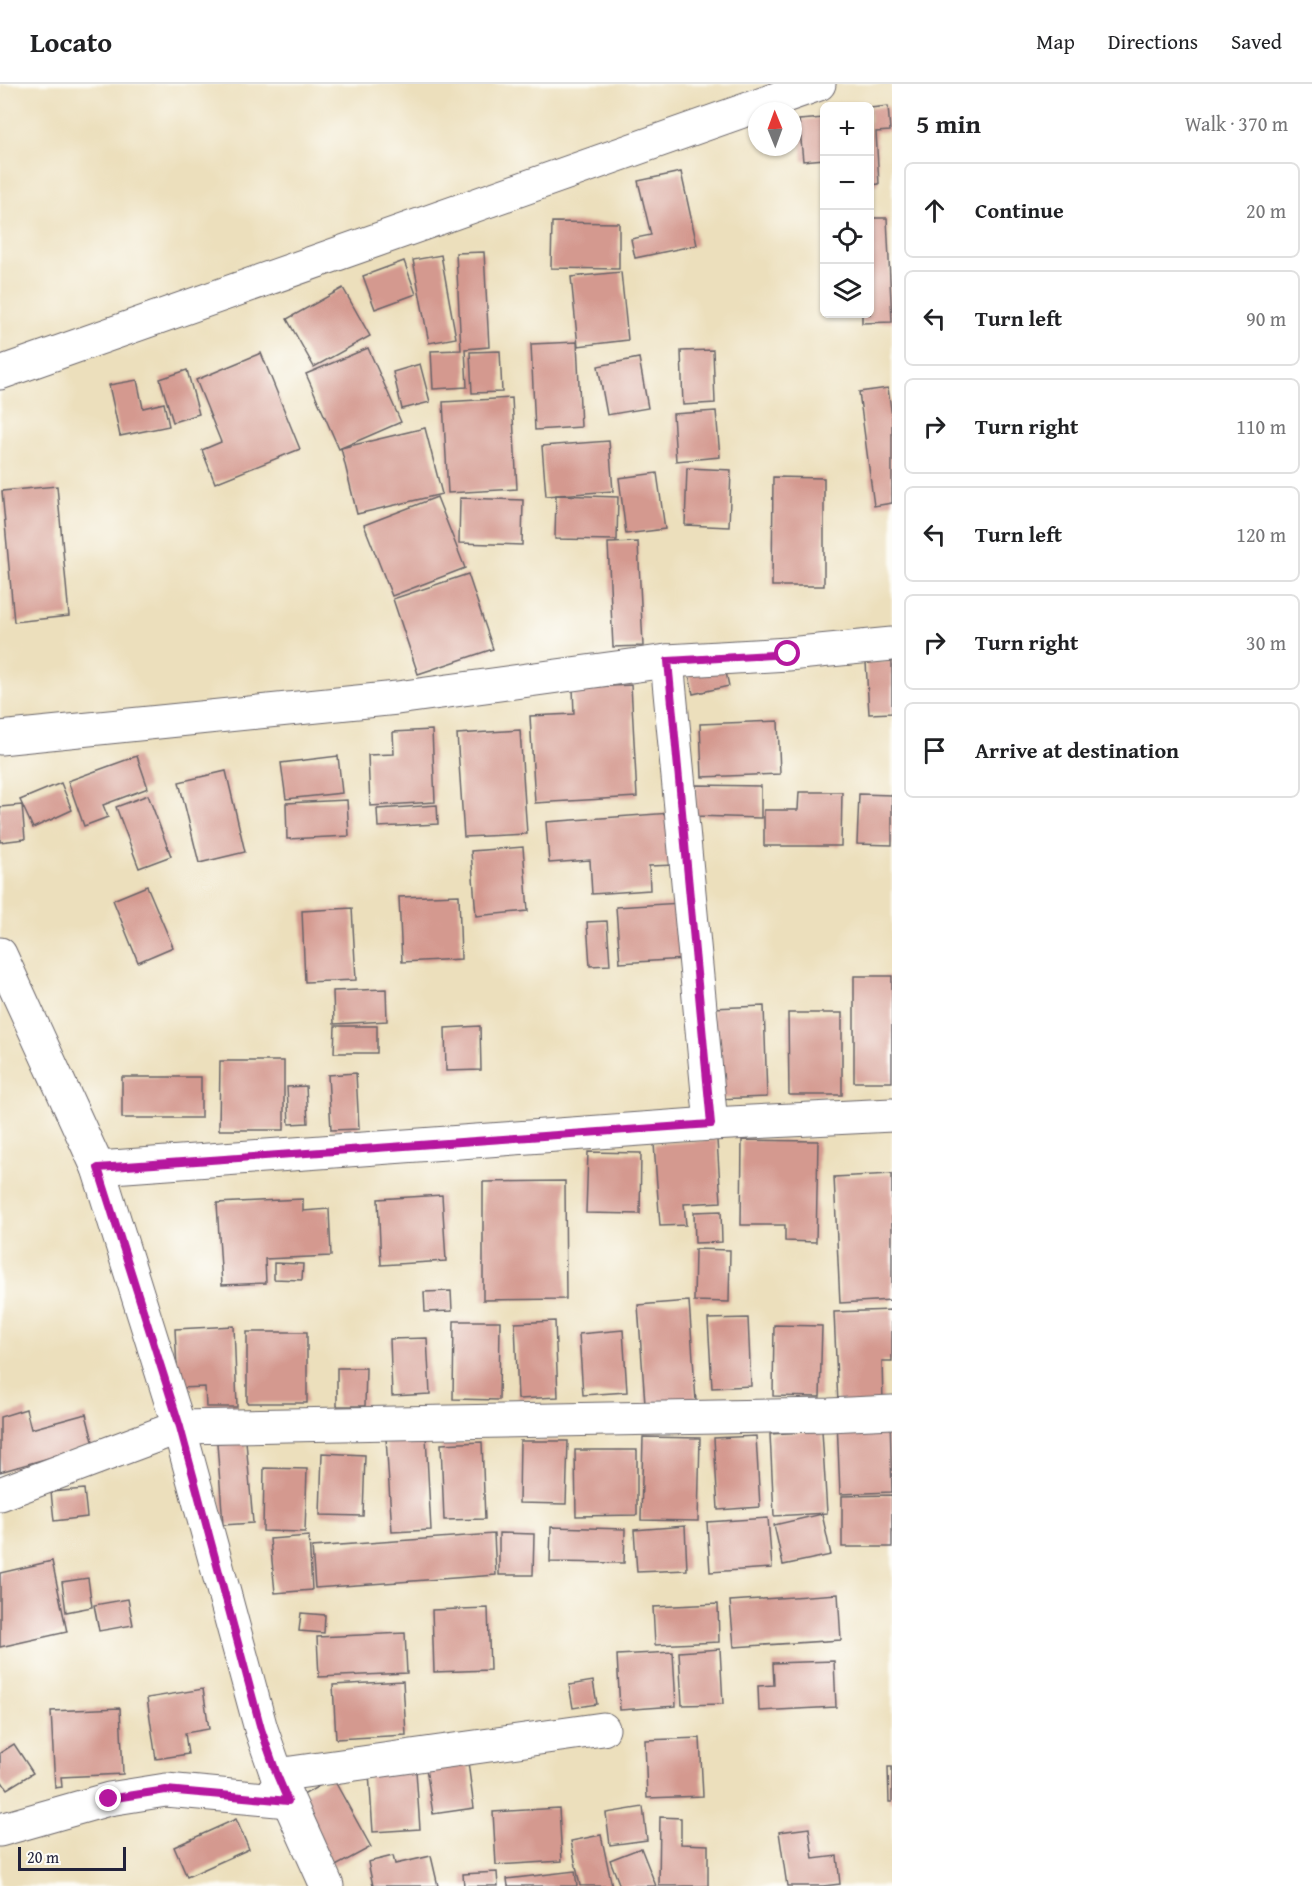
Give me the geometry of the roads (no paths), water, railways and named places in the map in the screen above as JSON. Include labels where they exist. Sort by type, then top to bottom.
[{"type":"street","points":[[0,373],[819,84]]},
{"type":"street","points":[[0,738],[398,698],[668,661],[788,654],[892,644]]},
{"type":"street","points":[[668,661],[711,1124]]},
{"type":"street","points":[[0,954],[98,1168],[180,1427],[261,1729],[283,1788],[327,1886]]},
{"type":"street","points":[[98,1168],[711,1124],[892,1115]]},
{"type":"street","points":[[0,1494],[180,1427],[892,1412]]},
{"type":"street","points":[[0,1830],[109,1799],[166,1790],[283,1788],[603,1729]]}]
